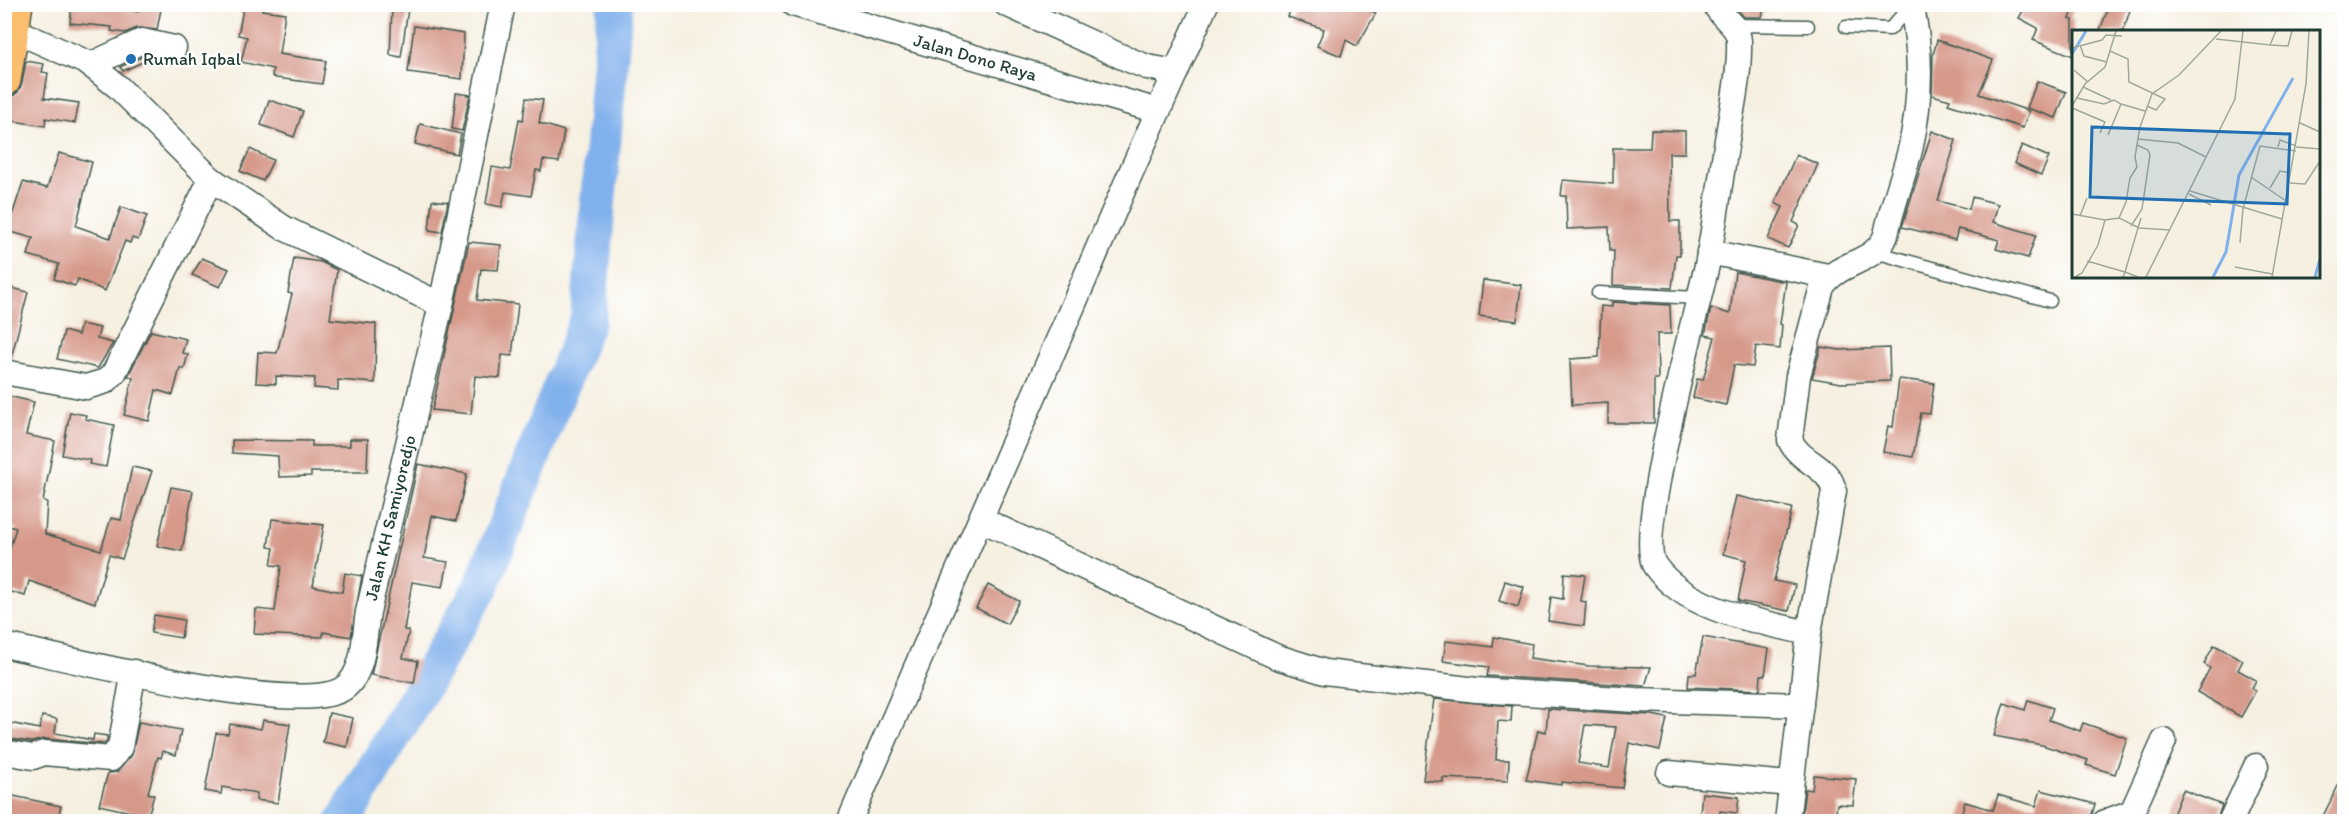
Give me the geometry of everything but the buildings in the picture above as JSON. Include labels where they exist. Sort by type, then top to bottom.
[{"type":"main road","points":[[4,80],[14,17]]},
{"type":"street","name":"Jalan KH Samiyoredjo","points":[[4,645],[230,692],[300,698],[327,696],[343,689],[353,679],[360,664],[368,612],[441,305],[503,4]]},
{"type":"street","name":"Jalan Dono Raya","points":[[793,4],[1158,111]]},
{"type":"street","points":[[1006,4],[1147,67],[1176,72]]},
{"type":"street","points":[[849,822],[1206,4]]},
{"type":"street","points":[[1715,4],[1733,25],[1739,39],[1733,104],[1709,252],[1671,416],[1650,528],[1650,555],[1653,565],[1673,587],[1726,613],[1809,633]]},
{"type":"street","points":[[1787,822],[1809,633],[1834,491],[1829,476],[1793,447],[1790,430],[1798,376],[1822,286],[1828,276],[1875,252],[1883,244],[1911,146],[1919,89],[1920,53],[1911,5]]},
{"type":"street","points":[[14,17],[90,65],[118,87],[212,178],[284,228],[441,305]]},
{"type":"street","points":[[90,65],[142,41],[174,48]]},
{"type":"street","points":[[4,372],[86,387],[106,381],[114,373],[212,178]]},
{"type":"street","points":[[1709,252],[1828,276]]},
{"type":"street","points":[[982,520],[1277,657],[1325,672],[1477,690],[1636,700],[1801,705]]},
{"type":"street","points":[[4,752],[33,757],[44,753],[111,759],[120,747],[134,672]]},
{"type":"street","points":[[2105,822],[2142,817],[2164,741]]},
{"type":"street","points":[[2229,822],[2256,766]]},
{"type":"street","points":[[1669,773],[1790,783]]},
{"type":"lane","points":[[1846,27],[1890,29],[1911,5]]},
{"type":"lane","points":[[1733,25],[1808,26]]},
{"type":"lane","points":[[1875,252],[2050,301]]},
{"type":"lane","points":[[1598,293],[1698,298]]},
{"type":"waterway","points":[[343,822],[481,587],[588,318],[615,4]]},
{"type":"place","name":"Rumah Iqbal","points":[[131,59]]}]
